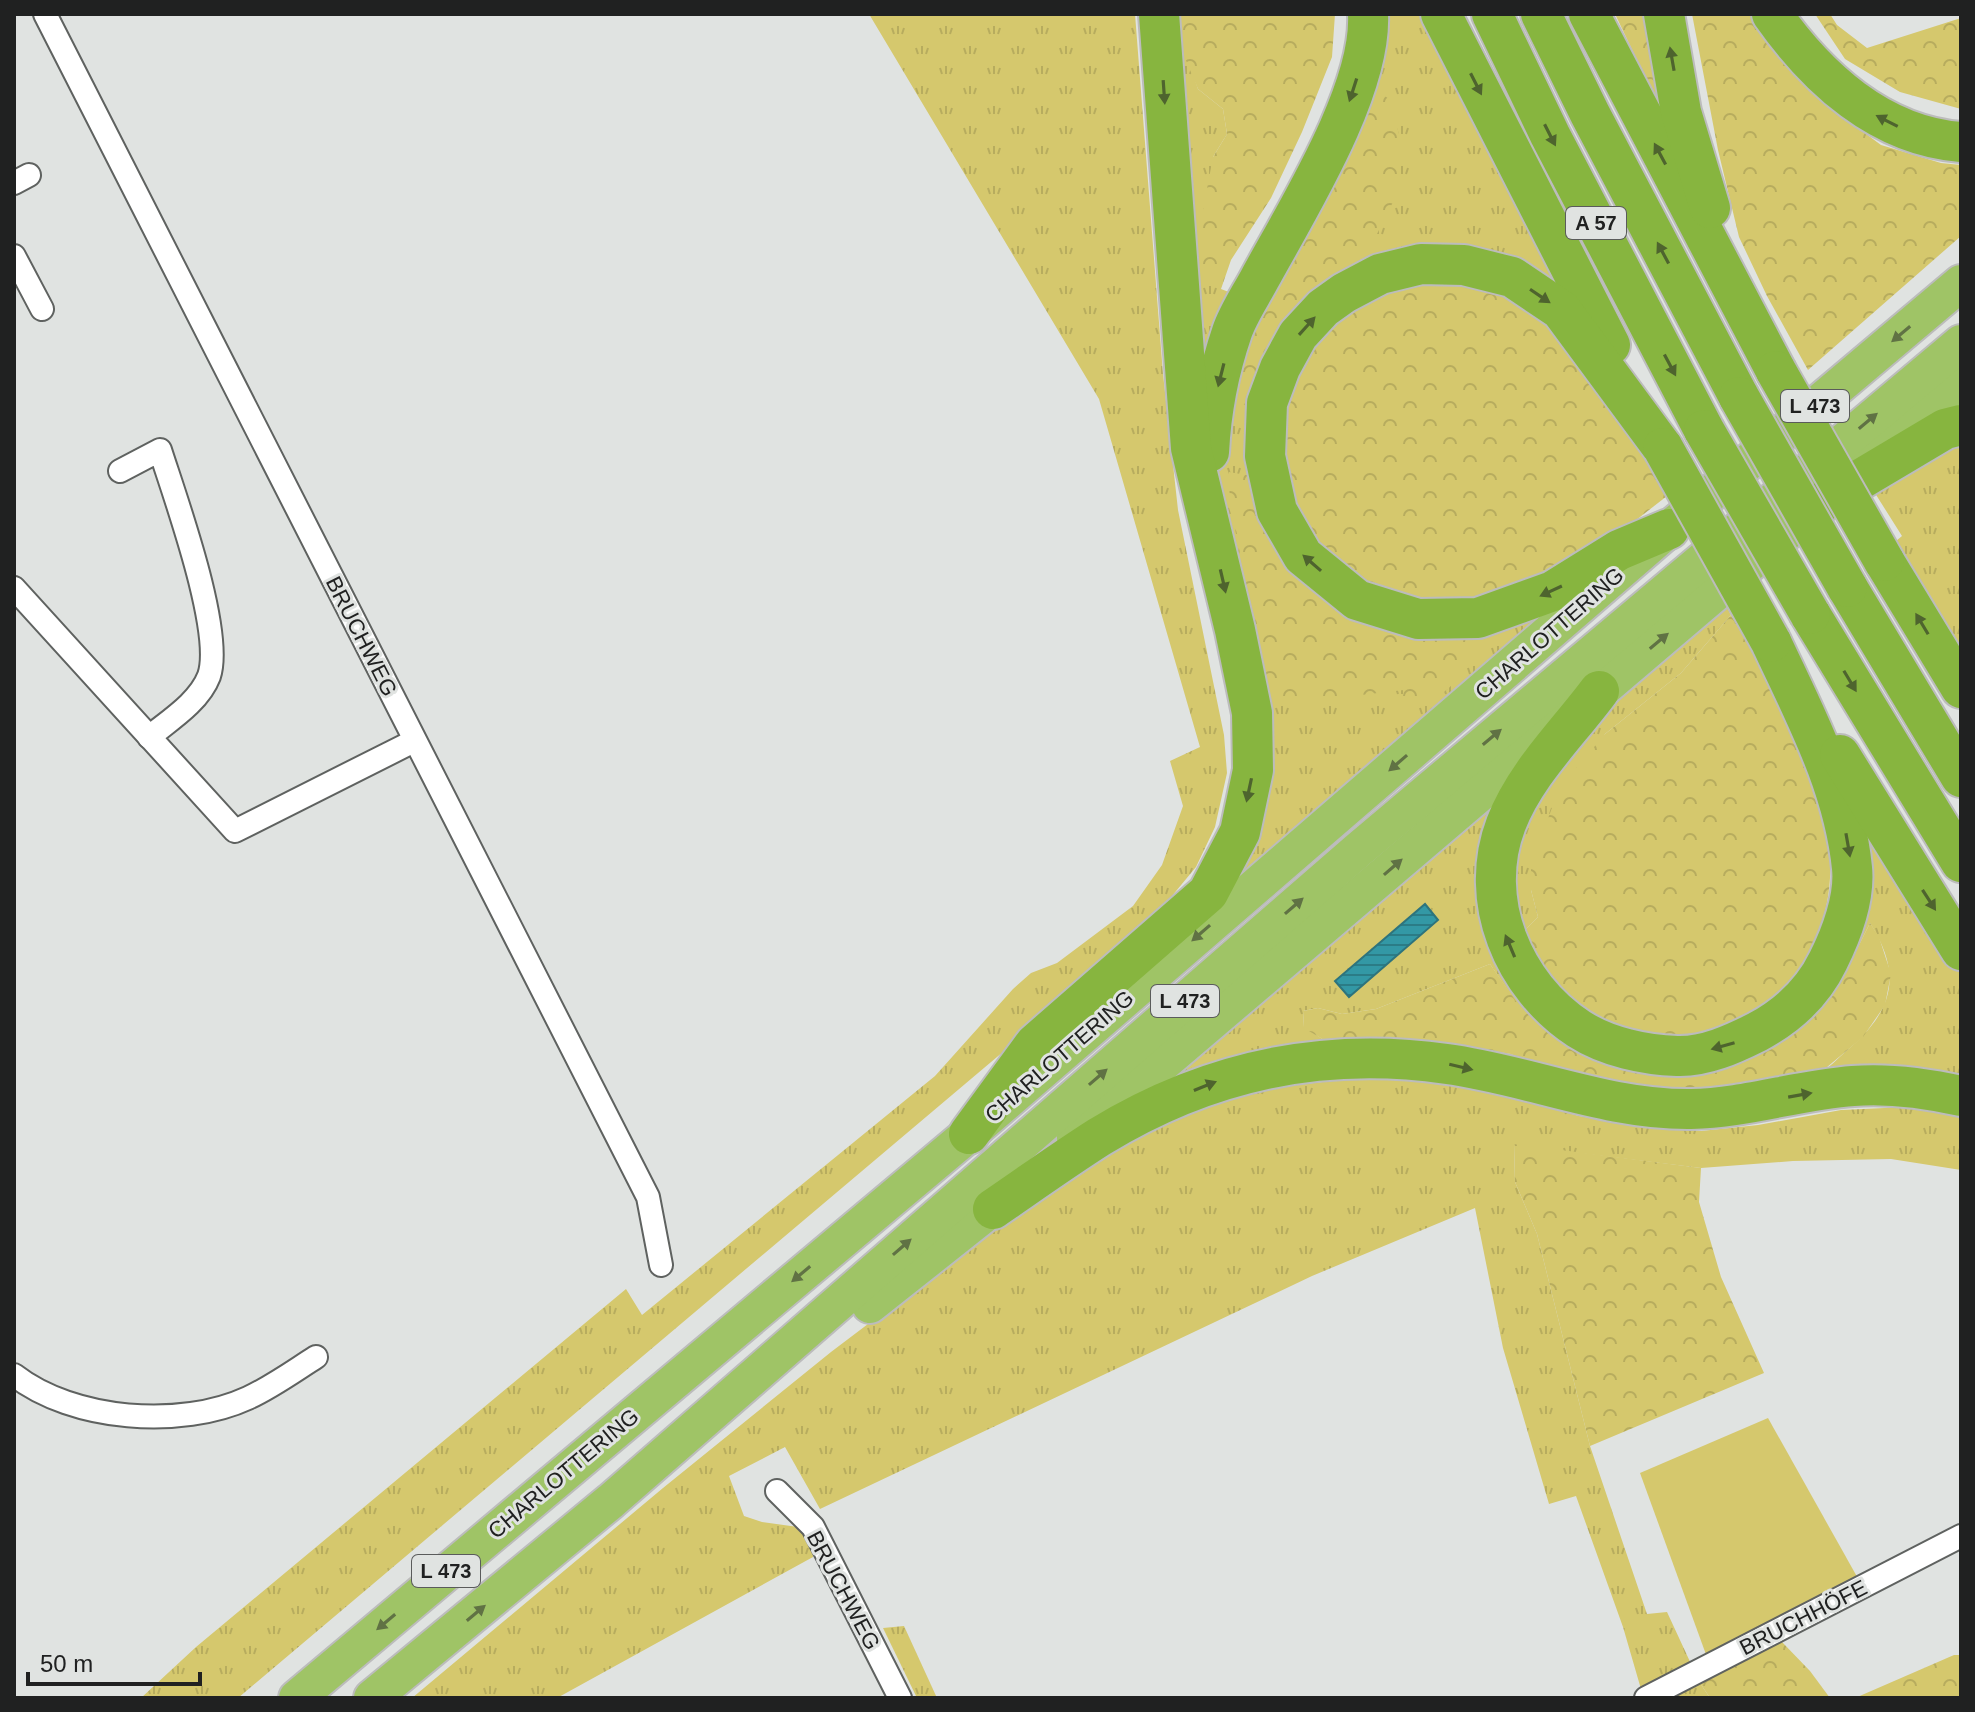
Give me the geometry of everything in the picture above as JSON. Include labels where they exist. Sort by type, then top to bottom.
[{"type":"highway","points":[[969,1134],[1035,1044],[1208,893],[1240,832],[1253,770],[1252,713],[1191,448],[1159,14]]},
{"type":"highway","points":[[1205,505],[1211,418],[1232,331],[1326,156],[1354,92],[1369,31],[1368,14]]},
{"type":"highway","points":[[1441,14],[1663,448],[1771,642],[1902,859],[1961,950]]},
{"type":"highway","name":"A 57","points":[[1492,14],[1550,135],[1704,430],[1810,614],[1961,862]]},
{"type":"highway","name":"A 57","points":[[1541,14],[1739,397],[1847,587],[1961,777]]},
{"type":"highway","points":[[1589,14],[1776,371],[1884,561],[1961,688]]},
{"type":"highway","points":[[1664,14],[1681,112],[1700,182],[1729,258],[1760,324],[1776,371]]},
{"type":"highway","points":[[1772,14],[1793,44],[1840,91],[1889,124],[1961,142]]},
{"type":"highway","points":[[1663,448],[1561,310],[1512,277],[1464,265],[1421,264],[1380,274],[1344,293],[1323,308],[1298,335],[1280,368],[1267,403],[1265,456],[1277,511],[1303,556],[1357,600],[1372,605],[1418,619],[1478,618],[1553,591],[1619,550],[1669,529]]},
{"type":"highway","name":"CHARLOTTERING","points":[[297,1698],[969,1134],[1669,529],[1961,283]]},
{"type":"highway","name":"CHARLOTTERING","points":[[372,1698],[611,1501],[1358,850],[1961,343]]},
{"type":"highway","points":[[611,1501],[993,1209],[1961,381]]},
{"type":"highway","points":[[1819,504],[1945,429],[1961,425]]},
{"type":"highway","points":[[1599,691],[1527,783],[1505,825],[1495,874],[1496,905],[1510,950],[1543,999],[1580,1030],[1626,1049],[1680,1056],[1729,1046],[1780,1020],[1820,978],[1843,931],[1852,872],[1829,766],[1771,642]]},
{"type":"highway","points":[[993,1209],[1099,1137],[1161,1103],[1227,1077],[1302,1062],[1382,1058],[1448,1064],[1627,1104],[1690,1109],[1751,1104],[1852,1086],[1917,1086],[1961,1096]]},
{"type":"street","name":"BRUCHWEG","points":[[45,14],[648,1197],[661,1265]]},
{"type":"street","points":[[14,256],[42,309]]},
{"type":"street","points":[[120,471],[160,450],[205,600],[211,650],[210,674],[199,695],[149,737]]},
{"type":"street","points":[[14,588],[235,831],[414,741]]},
{"type":"street","points":[[17,1382],[63,1400],[132,1418],[193,1413],[248,1399],[316,1357]]},
{"type":"street","name":"BRUCHWEG","points":[[777,1491],[813,1527],[900,1698]]},
{"type":"street","name":"BRUCHHÖFE","points":[[1646,1698],[1961,1536]]},
{"type":"green space","points":[[869,14],[1135,14],[1163,374],[1178,510],[1224,735],[1227,773],[1215,827],[1196,867],[1152,926],[238,1698],[141,1698],[196,1647],[626,1289],[642,1315],[935,1076],[1013,989],[1031,973],[1057,963],[1133,906],[1162,865],[1183,806],[1170,761],[1200,747],[1099,399]]},
{"type":"green space","points":[[1173,14],[1198,89],[1223,109],[1227,134],[1213,157],[1221,289],[1252,301],[1377,14],[1422,14],[1471,118],[1567,299],[1569,599],[1211,898],[1253,813],[1201,473]]},
{"type":"green space","points":[[1173,14],[1335,14],[1332,57],[1302,132],[1271,198],[1231,260],[1221,289],[1200,274],[1195,252],[1213,157],[1227,134],[1223,109],[1198,89],[1185,58]]},
{"type":"green space","points":[[1615,14],[1657,14],[1682,154]]},
{"type":"green space","points":[[1692,14],[1753,14],[1759,26],[1815,96],[1881,145],[1941,163],[1961,165],[1961,236],[1808,370],[1739,237],[1718,150]]},
{"type":"green space","points":[[1815,14],[1830,14],[1837,25],[1867,48],[1961,18],[1961,109],[1900,92],[1845,59]]},
{"type":"green space","points":[[1378,91],[1389,99],[1403,148],[1397,194],[1365,258],[1324,293],[1255,404],[1240,405],[1229,393],[1234,370],[1363,100]]},
{"type":"green space","points":[[1436,275],[1514,293],[1560,326],[1676,489],[1586,559],[1478,609],[1375,595],[1303,537],[1277,443],[1288,377],[1313,334],[1375,290]]},
{"type":"green space","points":[[1961,444],[1961,655],[1896,541],[1902,536],[1873,490],[1904,467]]},
{"type":"green space","points":[[1229,472],[1252,476],[1273,535],[1466,634],[1474,651],[1462,672],[1441,695],[1410,711],[1402,700],[1404,690],[1301,702],[1275,694],[1262,663],[1254,630],[1231,507]]},
{"type":"green space","points":[[1725,603],[1731,615],[1681,673],[1605,734],[1531,890],[1538,917],[1522,933],[1512,876],[1523,822],[1575,736]]},
{"type":"green space","points":[[1731,615],[1743,635],[1746,633],[1789,720],[1815,783],[1829,846],[1830,878],[1823,919],[1807,956],[1784,987],[1755,1011],[1721,1028],[1684,1035],[1644,1033],[1604,1019],[1584,1008],[1560,989],[1541,966],[1522,933],[1538,917],[1531,890],[1531,864],[1559,789],[1605,734],[1681,673]]},
{"type":"green space","points":[[1853,804],[1961,972],[1961,1086],[1911,1077],[1849,1075],[1778,1084],[1823,1071],[1860,1038],[1882,1009],[1890,978],[1881,943],[1870,923],[1839,985],[1813,1018],[1773,1048],[1716,1067],[1631,1068],[1572,1044],[1519,1007],[1490,964],[1376,1009],[1342,1014],[1318,1008],[1303,1011],[1304,1027],[1324,1040],[1457,1045],[1511,1054],[1567,1079],[1415,1053],[1319,1051],[1257,1061],[1170,1090],[1168,1084],[1494,807],[1499,809],[1486,849],[1491,917],[1515,975],[1555,1019],[1605,1048],[1662,1060],[1721,1054],[1777,1028],[1826,980],[1837,961],[1851,928],[1859,890],[1851,816]]},
{"type":"green space","points":[[1870,923],[1879,937],[1891,974],[1885,1005],[1863,1037],[1820,1073],[1651,1098],[1567,1079],[1511,1054],[1457,1045],[1324,1040],[1304,1028],[1303,1011],[1318,1008],[1342,1014],[1376,1009],[1490,964],[1520,1007],[1572,1044],[1716,1067],[1773,1048],[1813,1018],[1839,985]]},
{"type":"green space","points":[[1360,1078],[1425,1082],[1496,1093],[1579,1116],[1642,1127],[1701,1131],[1758,1125],[1841,1110],[1906,1107],[1961,1115],[1961,1170],[1891,1159],[1793,1161],[1701,1168],[1514,1145],[1515,1182],[1537,1234],[1590,1446],[1647,1614],[1667,1612],[1692,1666],[1643,1696],[1623,1627],[1576,1496],[1549,1504],[1503,1348],[1475,1208],[1312,1276],[820,1509],[785,1447],[729,1476],[744,1516],[798,1527],[812,1543],[813,1557],[557,1698],[412,1698],[831,1352],[1012,1215],[1101,1154],[1177,1119],[1238,1096],[1285,1086]]},
{"type":"green space","points":[[1514,1144],[1701,1168],[1699,1202],[1721,1277],[1764,1373],[1590,1446],[1537,1234],[1515,1182]]},
{"type":"green space","points":[[1768,1418],[1860,1582],[1708,1660],[1640,1473]]},
{"type":"green space","points":[[904,1626],[937,1698],[917,1698],[883,1628]]},
{"type":"green space","points":[[1782,1642],[1830,1698],[1710,1698],[1700,1683],[1743,1655]]},
{"type":"green space","points":[[1954,1655],[1961,1655],[1961,1698],[1855,1698]]},
{"type":"green space","points":[[1700,1683],[1710,1698],[1670,1698]]},
{"type":"water","points":[[1425,904],[1438,920],[1349,997],[1335,981]]}]
